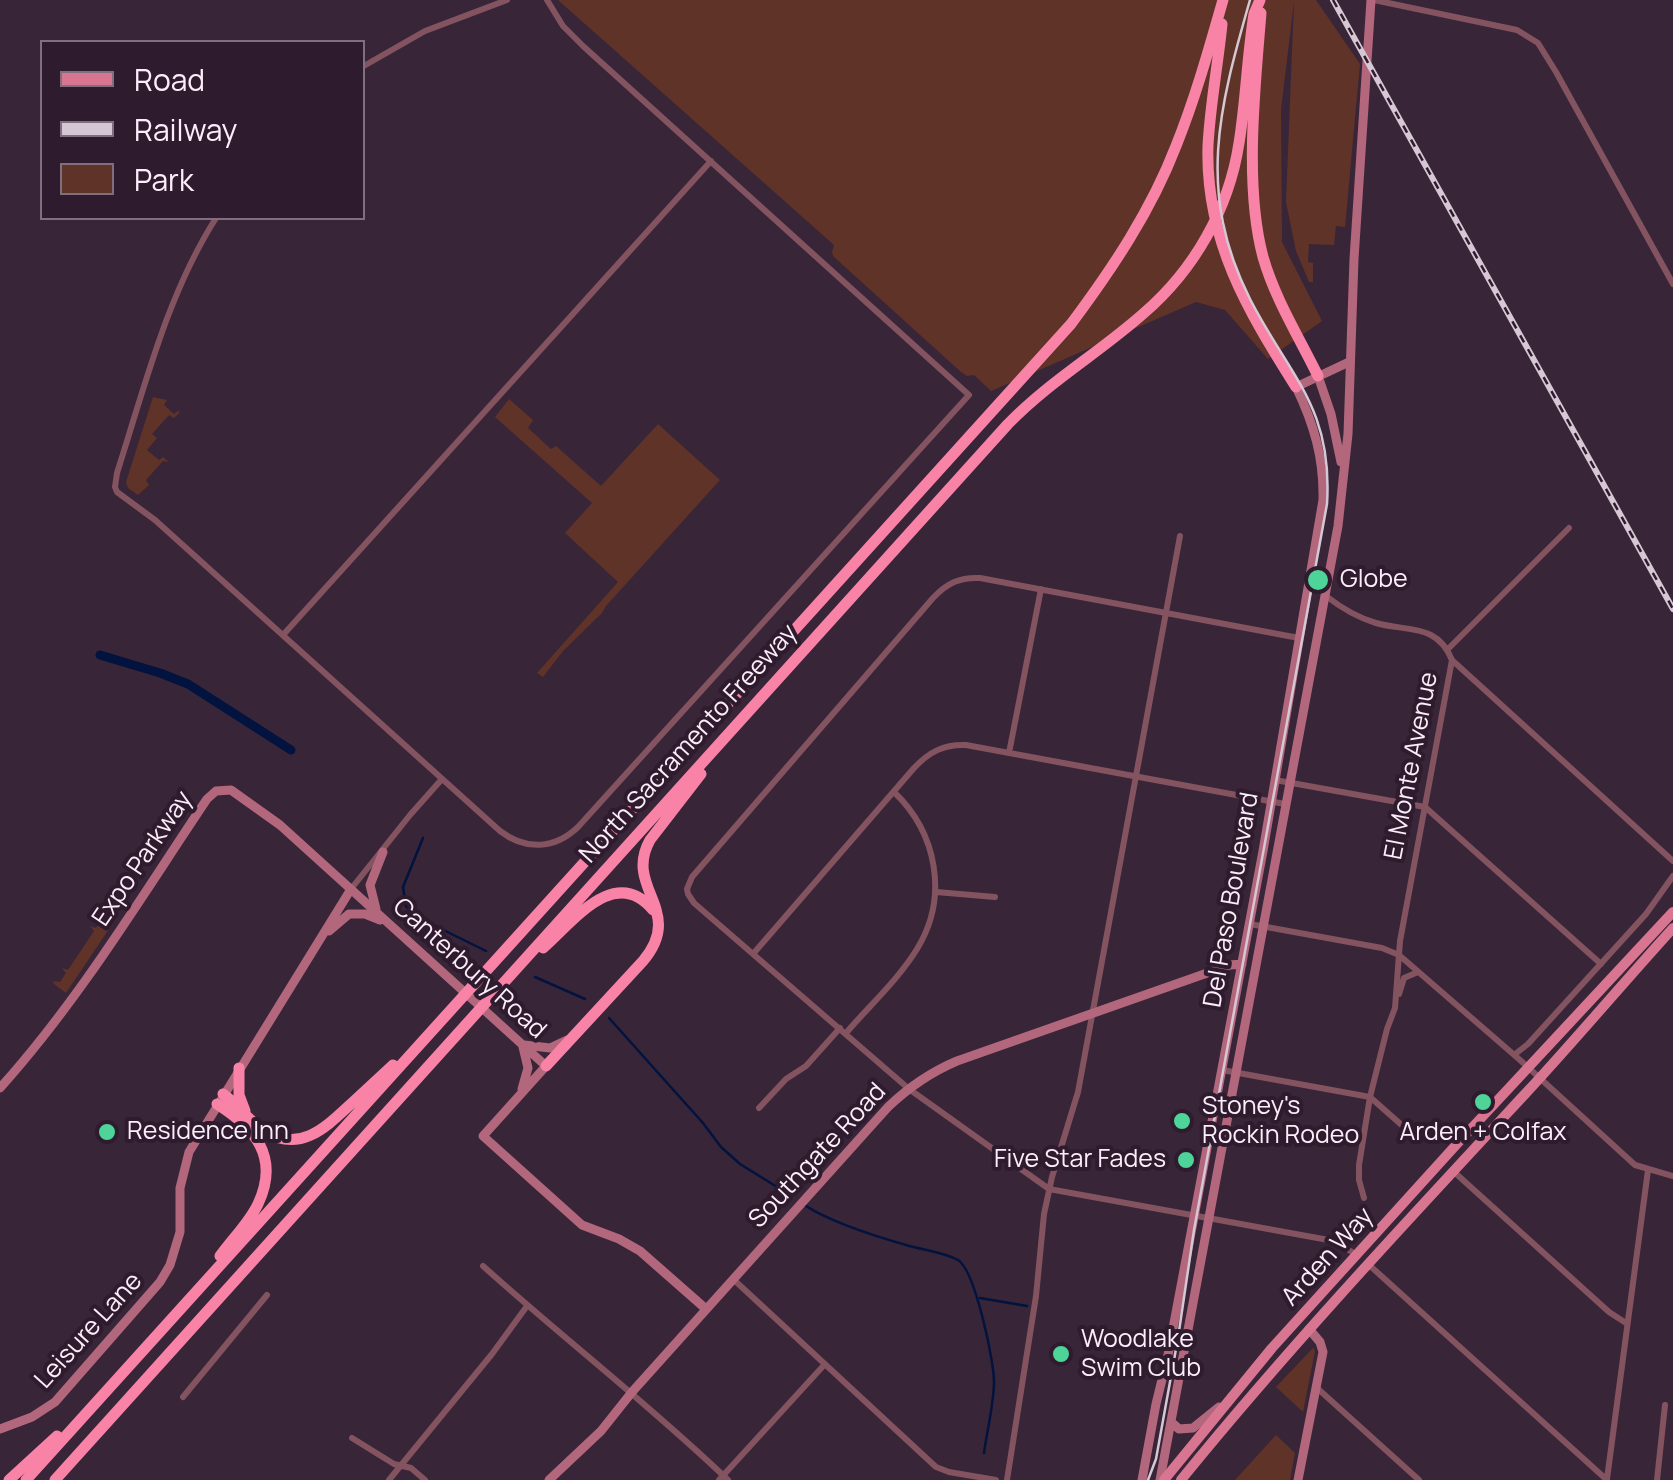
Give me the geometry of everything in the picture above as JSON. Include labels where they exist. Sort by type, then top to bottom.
[{"type":"highway","points":[[1224,0],[1208,150],[1215,222],[1242,298],[1296,387]]},
{"type":"highway","name":"North Sacramento Freeway","points":[[26,1480],[1071,324],[1111,270],[1175,150],[1224,0]]},
{"type":"highway","points":[[1261,0],[1254,102],[1257,232],[1277,294],[1318,376]]},
{"type":"highway","name":"North Sacramento Freeway","points":[[57,1478],[1030,401],[1144,314],[1172,287],[1196,256],[1230,184],[1239,144],[1251,30],[1261,0]]},
{"type":"highway","points":[[546,1066],[650,952],[658,937],[659,920],[643,873],[642,858],[647,844],[766,692]]},
{"type":"highway","points":[[499,988],[596,901],[610,893],[638,896],[659,920]]},
{"type":"highway","points":[[220,1099],[265,1131],[283,1138],[322,1131],[451,1012]]},
{"type":"highway","points":[[239,1068],[240,1095],[247,1115]]},
{"type":"highway","points":[[170,1321],[249,1217],[263,1189],[262,1149],[248,1126],[220,1099]]},
{"type":"highway","points":[[10,1480],[115,1382]]},
{"type":"main road","name":"Arden Way","points":[[1162,1480],[1357,1255],[1529,1068],[1671,923]]},
{"type":"main road","name":"Arden Way","points":[[1181,1480],[1254,1390],[1540,1078],[1671,923]]},
{"type":"main road","points":[[1257,1366],[1309,1329]]},
{"type":"street","points":[[365,65],[424,32],[507,0]]},
{"type":"street","points":[[215,220],[190,262],[171,306],[115,487],[493,825],[514,841],[539,846],[560,840],[570,834],[969,394],[572,35],[547,0]]},
{"type":"street","points":[[1373,0],[1504,26],[1538,43],[1673,284]]},
{"type":"street","name":"Del Paso Boulevard","points":[[1162,1480],[1338,526],[1373,0]]},
{"type":"street","points":[[283,635],[711,162]]},
{"type":"street","points":[[1296,387],[1349,362]]},
{"type":"street","points":[[1318,376],[1337,438],[1342,479]]},
{"type":"street","name":"Del Paso Boulevard","points":[[1142,1480],[1249,924],[1321,510],[1323,482],[1318,441],[1296,387]]},
{"type":"street","name":"El Monte Avenue","points":[[1396,1002],[1398,954],[1452,660],[1448,649],[1569,528]]},
{"type":"street","points":[[1007,1480],[1049,1189],[1074,1111],[1180,536]]},
{"type":"street","points":[[1299,638],[1041,589],[973,578],[958,580],[945,586],[702,864],[692,877],[688,894],[694,904],[908,1088],[1049,1189],[1334,1241],[1357,1255]]},
{"type":"street","points":[[1009,752],[1041,589]]},
{"type":"street","points":[[1326,596],[1377,623],[1428,633],[1448,649]]},
{"type":"street","points":[[1452,660],[1673,861]]},
{"type":"street","points":[[753,954],[921,760],[942,747],[966,745],[1009,752],[1285,804]]},
{"type":"street","points":[[1274,779],[1425,807],[1601,964]]},
{"type":"street","points":[[351,889],[442,780]]},
{"type":"street","name":"Expo Parkway","points":[[0,1088],[71,1002],[212,792],[224,789],[240,794],[351,889]]},
{"type":"street","points":[[759,1108],[842,1031],[916,950],[931,918],[936,892],[932,854],[916,817],[894,792]]},
{"type":"street","points":[[377,912],[370,884],[383,852]]},
{"type":"street","points":[[1514,1055],[1646,914],[1673,876]]},
{"type":"street","name":"Canterbury Road","points":[[351,889],[546,1066],[484,1136],[582,1225],[630,1244],[706,1310]]},
{"type":"street","name":"Leisure Lane","points":[[0,1429],[32,1417],[55,1402],[160,1282],[180,1232],[180,1188],[194,1141],[351,889]]},
{"type":"street","points":[[936,892],[995,898]]},
{"type":"street","points":[[319,939],[348,914],[365,914],[392,927]]},
{"type":"street","points":[[1249,924],[1398,954],[1635,1165],[1673,1176]]},
{"type":"street","name":"Southgate Road","points":[[549,1480],[586,1447],[908,1088],[957,1061],[1230,965],[1255,967]]},
{"type":"street","name":"El Monte Avenue","points":[[1364,1198],[1358,1165],[1370,1097],[1404,978],[1419,972]]},
{"type":"street","points":[[515,1101],[528,1068],[522,1044],[550,1048],[577,1032]]},
{"type":"street","points":[[1221,1070],[1370,1097],[1414,1136]]},
{"type":"street","points":[[1452,1170],[1626,1323]]},
{"type":"street","points":[[1606,1480],[1648,1170]]},
{"type":"street","points":[[1368,1264],[1606,1480]]},
{"type":"street","points":[[483,1266],[632,1392],[724,1478],[825,1364]]},
{"type":"street","points":[[733,1280],[936,1467],[948,1476],[996,1480]]},
{"type":"street","points":[[183,1396],[267,1296]]},
{"type":"street","points":[[390,1480],[527,1306]]},
{"type":"street","points":[[1298,1480],[1323,1348],[1309,1329]]},
{"type":"street","points":[[1317,1388],[1419,1480]]},
{"type":"street","points":[[1170,1422],[1180,1430],[1189,1429],[1226,1402]]},
{"type":"street","points":[[1657,1480],[1665,1405]]},
{"type":"street","points":[[352,1438],[394,1464],[411,1468],[425,1480]]},
{"type":"green space","points":[[558,0],[1316,0],[1360,64],[1345,227],[1336,226],[1334,245],[1309,244],[1313,282],[1309,282],[1296,251],[1286,202],[1294,1],[1281,110],[1282,242],[1322,321],[1268,359],[1225,310],[1196,302],[991,391],[974,375],[961,372],[834,257],[834,245]]},
{"type":"green space","points":[[153,397],[167,400],[164,405],[174,414],[180,412],[174,418],[169,415],[152,434],[157,438],[147,450],[159,460],[163,457],[169,462],[163,461],[138,495],[126,482]]},
{"type":"green space","points":[[509,399],[533,420],[528,428],[551,449],[556,446],[601,486],[658,424],[720,480],[543,677],[537,673],[618,582],[565,533],[592,503],[495,417]]},
{"type":"green space","points":[[109,908],[117,917],[66,993],[53,981],[60,982],[66,973],[62,968],[68,970],[94,931],[90,926],[96,928]]},
{"type":"green space","points":[[1313,1348],[1315,1351],[1303,1412],[1276,1387]]},
{"type":"green space","points":[[1276,1435],[1295,1453],[1290,1480],[1235,1480]]},
{"type":"waterway","points":[[100,655],[188,684],[291,750]]},
{"type":"waterway","points":[[423,838],[403,887],[406,906],[417,917],[486,951]]},
{"type":"waterway","points":[[535,977],[585,999]]},
{"type":"waterway","points":[[609,1018],[721,1147],[740,1164],[790,1195]]},
{"type":"waterway","points":[[806,1206],[869,1233],[952,1257],[964,1267],[983,1318],[993,1373],[984,1453]]},
{"type":"waterway","points":[[980,1298],[1027,1306]]},
{"type":"tram line","points":[[1148,1480],[1156,1459],[1327,504],[1327,471],[1316,417],[1250,299],[1233,260],[1223,222],[1218,186],[1222,114],[1250,0]]},
{"type":"railway","points":[[1333,0],[1673,609]]},
{"type":"place","name":"Globe","points":[[1318,580]]},
{"type":"place","name":"Arden + Colfax","points":[[1483,1102]]},
{"type":"place","name":"Stoney's Rockin Rodeo","points":[[1182,1121]]},
{"type":"place","name":"Residence Inn","points":[[107,1132]]},
{"type":"place","name":"Five Star Fades","points":[[1186,1160]]},
{"type":"place","name":"Woodlake Swim Club","points":[[1061,1354]]}]
